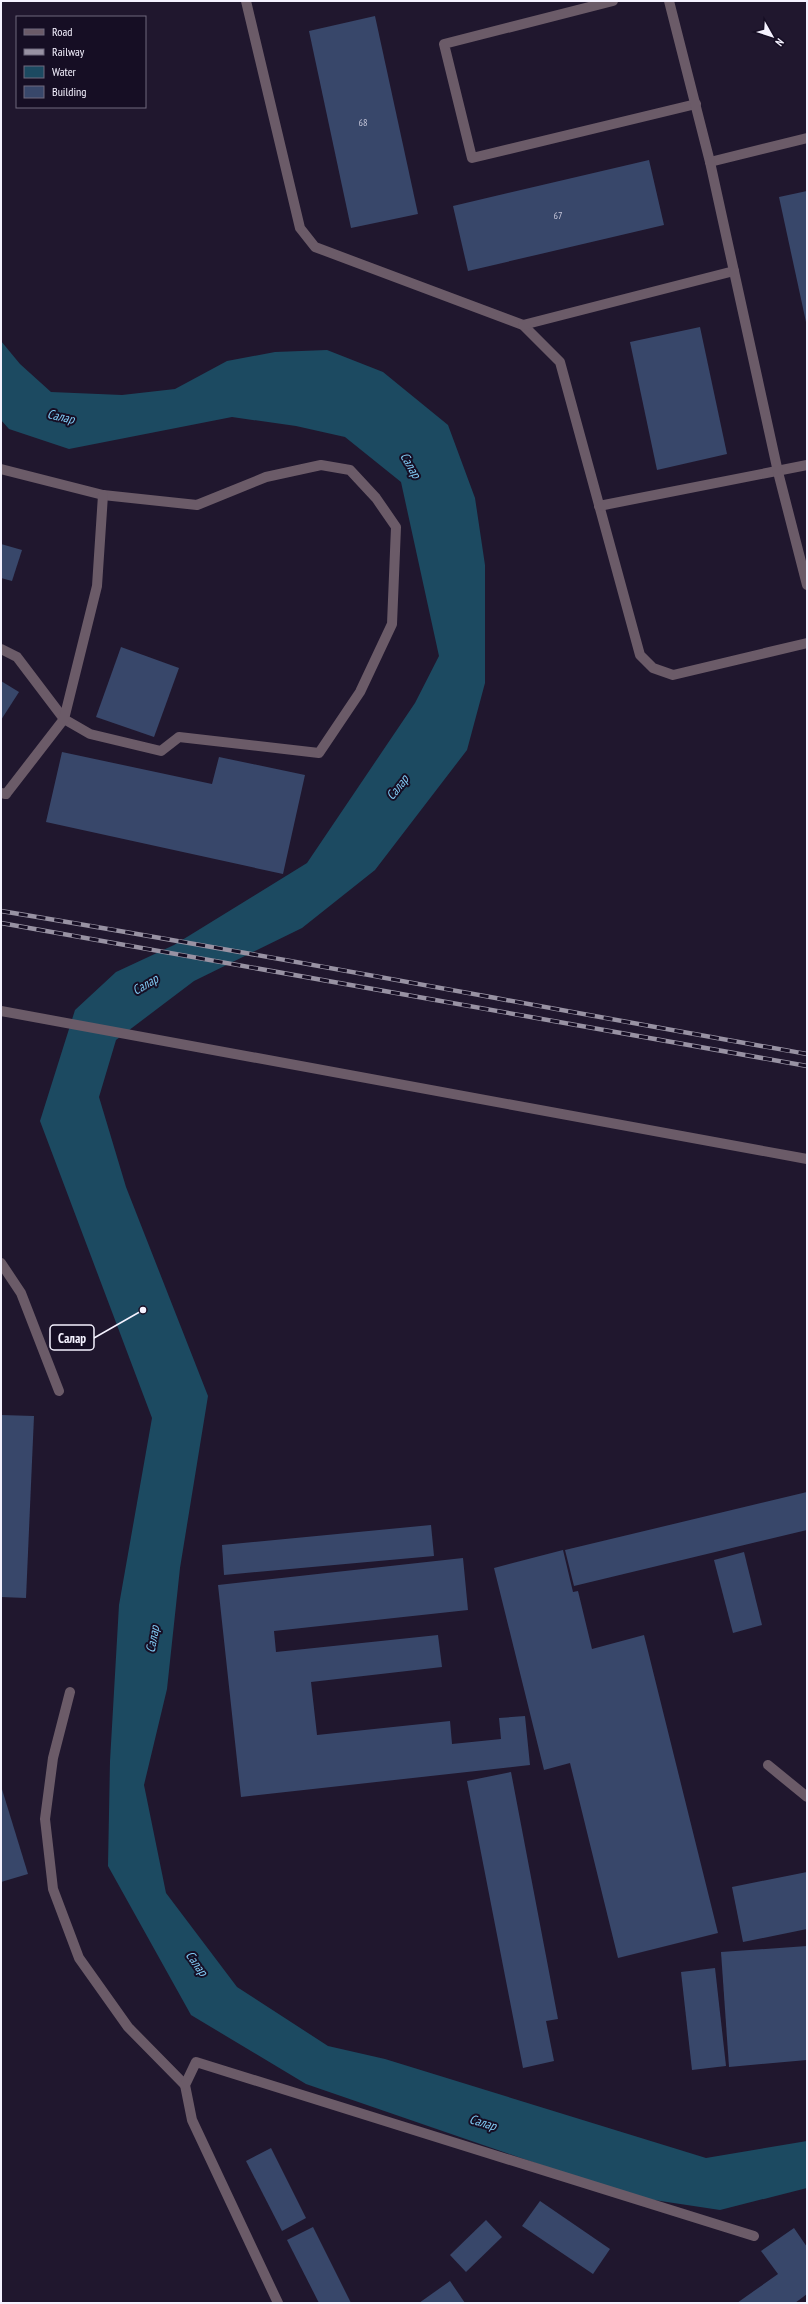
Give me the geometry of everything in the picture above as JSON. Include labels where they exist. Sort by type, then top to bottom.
[{"type":"street","points":[[246,1],[300,228],[314,247],[523,325],[560,362],[640,655],[653,668],[673,675],[807,643]]},
{"type":"street","points":[[613,1],[444,44],[472,158],[696,104]]},
{"type":"street","points":[[669,1],[710,162],[778,472],[807,585]]},
{"type":"street","points":[[710,162],[807,138]]},
{"type":"street","points":[[523,325],[734,270]]},
{"type":"street","points":[[1,470],[103,495],[197,505],[266,477],[321,465],[350,470],[376,498],[396,527],[392,624],[360,692],[319,754],[179,737],[161,750],[90,734],[64,719],[17,657],[1,649]]},
{"type":"street","points":[[599,506],[778,472],[807,465]]},
{"type":"street","points":[[3,794],[64,719],[97,586],[103,495]]},
{"type":"street","points":[[1,1011],[807,1159]]},
{"type":"street","points":[[1,1263],[21,1293],[58,1391]]},
{"type":"street","points":[[70,1692],[54,1758],[45,1818],[53,1889],[79,1958],[128,2027],[185,2085],[192,2120],[278,2303]]},
{"type":"street","points":[[768,1765],[807,1797]]},
{"type":"street","points":[[185,2085],[196,2062],[754,2236]]},
{"type":"water","name":"Салар","points":[[1,341],[20,364],[51,392],[122,395],[175,389],[227,361],[275,352],[327,350],[383,372],[448,425],[475,498],[485,565],[485,683],[467,750],[375,870],[302,928],[194,981],[116,1040],[99,1097],[126,1187],[208,1396],[180,1568],[167,1689],[144,1785],[166,1893],[237,1987],[328,2046],[385,2059],[706,2158],[807,2141],[807,2188],[720,2210],[634,2197],[306,2084],[191,2015],[108,1866],[110,1761],[119,1605],[152,1418],[40,1121],[75,1010],[116,972],[174,945],[307,863],[415,703],[439,656],[401,482],[345,437],[296,426],[232,417],[69,449],[9,429],[1,420]]},
{"type":"building","points":[[375,16],[418,214],[351,228],[309,31]]},
{"type":"building","points":[[649,160],[664,225],[468,271],[453,206]]},
{"type":"building","points":[[807,191],[807,322],[806,322],[779,197]]},
{"type":"building","points":[[700,327],[727,454],[657,470],[630,342]]},
{"type":"building","points":[[1,544],[22,550],[12,581],[1,578]]},
{"type":"building","points":[[121,647],[179,668],[154,737],[96,717]]},
{"type":"building","points":[[1,681],[19,692],[1,720]]},
{"type":"building","points":[[62,752],[212,784],[219,757],[305,775],[283,874],[46,822]]},
{"type":"building","points":[[1,1415],[34,1416],[26,1598],[1,1597]]},
{"type":"building","points":[[807,1492],[807,1530],[574,1586],[565,1550]]},
{"type":"building","points":[[431,1525],[434,1556],[224,1575],[222,1545]]},
{"type":"building","points":[[563,1550],[573,1592],[578,1591],[592,1649],[644,1635],[718,1933],[618,1958],[570,1763],[544,1770],[494,1568]]},
{"type":"building","points":[[744,1552],[762,1625],[733,1633],[714,1560]]},
{"type":"building","points":[[463,1558],[468,1610],[274,1631],[276,1652],[438,1635],[442,1667],[311,1682],[317,1735],[450,1721],[452,1744],[501,1739],[499,1718],[525,1716],[530,1765],[241,1797],[218,1585]]},
{"type":"building","points":[[511,1772],[558,2019],[546,2021],[554,2061],[523,2068],[467,1781]]},
{"type":"building","points":[[1,1786],[28,1874],[1,1882]]},
{"type":"building","points":[[807,1872],[807,1929],[743,1942],[732,1887]]},
{"type":"building","points":[[807,1946],[807,2060],[729,2067],[721,1952]]},
{"type":"building","points":[[715,1968],[726,2066],[692,2070],[681,1972]]},
{"type":"building","points":[[271,2148],[306,2218],[282,2231],[246,2161]]},
{"type":"building","points":[[540,2201],[610,2249],[593,2274],[522,2226]]},
{"type":"building","points":[[486,2220],[502,2237],[466,2272],[450,2255]]},
{"type":"building","points":[[313,2227],[351,2303],[319,2303],[287,2240]]},
{"type":"building","points":[[794,2228],[807,2247],[807,2294],[795,2303],[737,2303],[778,2274],[761,2251]]},
{"type":"building","points":[[450,2281],[465,2303],[419,2303]]},
{"type":"railway","points":[[1,911],[203,945],[807,1054]]},
{"type":"railway","points":[[1,923],[807,1066]]},
{"type":"place","name":"Салар","points":[[143,1310]]}]
